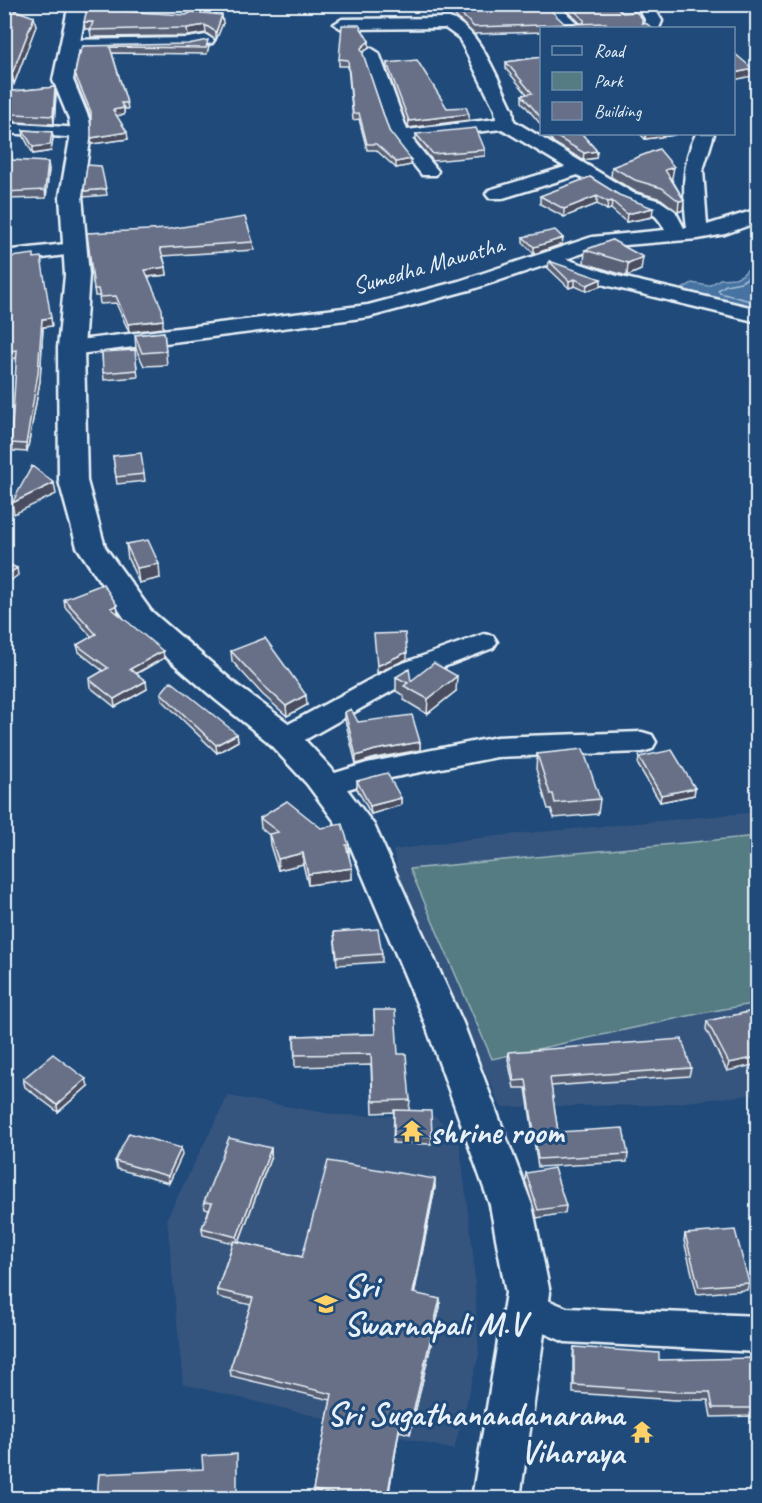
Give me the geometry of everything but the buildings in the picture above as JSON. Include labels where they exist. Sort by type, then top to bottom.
[{"type":"street","points":[[547,4],[573,27]]},
{"type":"street","points":[[644,4],[654,21],[651,27]]},
{"type":"street","points":[[82,8],[68,45],[63,80],[66,94],[79,119],[81,133],[70,196],[77,275],[71,348],[73,481],[92,547],[140,618],[284,739],[326,786],[362,834],[444,1023],[510,1205],[528,1293],[496,1498]]},
{"type":"street","points":[[342,24],[429,14],[449,23],[466,36],[504,110],[505,123]]},
{"type":"street","points":[[68,45],[188,44],[206,40]]},
{"type":"street","points":[[371,52],[400,137],[429,171]]},
{"type":"street","points":[[400,137],[419,132],[505,123],[626,197],[653,205],[669,215],[677,235]]},
{"type":"street","points":[[4,128],[81,133]]},
{"type":"street","points":[[698,233],[693,202],[696,149],[704,135]]},
{"type":"street","points":[[496,194],[579,169]]},
{"type":"street","name":"Sumedha Mawatha","points":[[71,348],[266,322],[369,312],[436,294],[599,241],[698,233],[725,228],[758,215]]},
{"type":"street","points":[[4,257],[74,249]]},
{"type":"street","points":[[544,258],[612,281],[670,293],[758,316]]},
{"type":"street","points":[[284,739],[405,672],[484,642]]},
{"type":"street","points":[[326,786],[367,773],[496,747],[642,742]]},
{"type":"street","points":[[526,1308],[565,1325],[758,1334]]},
{"type":"shaded area","points":[[757,812],[757,1094],[659,1105],[501,1107],[401,883],[393,850],[486,837]]},
{"type":"shaded area","name":"Sri Swarnapali M.V","points":[[228,1096],[337,1115],[435,1116],[459,1138],[473,1252],[479,1355],[454,1450],[183,1384],[167,1218]]},
{"type":"green space","points":[[757,836],[757,1003],[492,1059],[410,869]]},
{"type":"water","points":[[752,265],[757,266],[757,308],[682,289],[692,283],[709,286],[720,279],[735,278],[742,275]]},
{"type":"place","name":"shrine room","points":[[412,1131]]},
{"type":"place","name":"Sri Swarnapali M.V","points":[[326,1304]]},
{"type":"place","name":"Sri Sugathanandanarama Viharaya","points":[[642,1432]]}]
